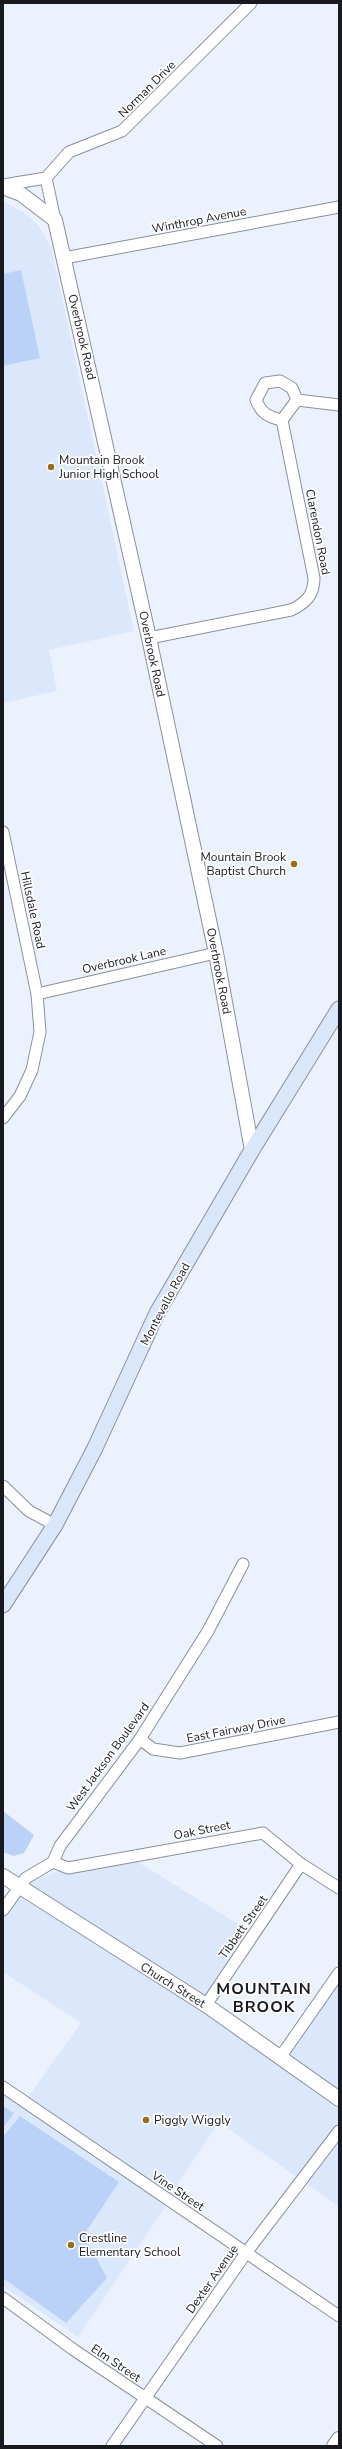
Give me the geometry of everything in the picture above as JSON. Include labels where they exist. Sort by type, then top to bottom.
[{"type":"main road","name":"Montevallo Road","points":[[3,1605],[55,1525],[95,1448],[157,1313],[252,1150],[339,1010]]},
{"type":"street","name":"Norman Drive","points":[[46,178],[69,152],[122,131],[251,3]]},
{"type":"street","points":[[3,186],[46,178],[55,220]]},
{"type":"street","points":[[3,186],[21,194],[55,220]]},
{"type":"street","name":"Winthrop Avenue","points":[[64,258],[339,207]]},
{"type":"street","name":"Overbrook Road","points":[[55,220],[149,638],[216,953],[252,1150]]},
{"type":"street","points":[[280,381],[292,388],[297,400],[282,420],[272,418],[260,409],[256,400],[265,383],[280,381]]},
{"type":"street","points":[[297,400],[339,405]]},
{"type":"street","name":"Clarendon Road","points":[[149,638],[291,610],[302,605],[311,594],[314,589],[314,578],[282,420]]},
{"type":"street","name":"Hillsdale Road","points":[[3,832],[38,994],[40,1032],[32,1070],[20,1096],[3,1118]]},
{"type":"street","name":"Overbrook Lane","points":[[38,994],[216,953]]},
{"type":"street","points":[[3,1486],[30,1511],[55,1525]]},
{"type":"street","name":"West Jackson Boulevard","points":[[53,1862],[60,1846],[140,1739],[208,1631],[244,1564]]},
{"type":"street","name":"East Fairway Drive","points":[[140,1739],[153,1749],[180,1753],[339,1722]]},
{"type":"street","name":"Oak Street","points":[[53,1862],[68,1868],[263,1833],[301,1864],[339,1888]]},
{"type":"street","points":[[3,1910],[26,1878],[53,1862]]},
{"type":"street","name":"Tibbett Street","points":[[206,2005],[301,1864]]},
{"type":"street","name":"Church Street","points":[[3,1876],[20,1885],[206,2005],[281,2056],[339,2099]]},
{"type":"street","points":[[281,2056],[339,1973]]},
{"type":"street","name":"Vine Street","points":[[3,2088],[339,2316]]},
{"type":"street","name":"Dexter Avenue","points":[[112,2446],[246,2252],[339,2131]]},
{"type":"street","name":"Elm Street","points":[[3,2298],[144,2398],[217,2446]]},
{"type":"street","points":[[334,2446],[339,2439]]},
{"type":"shaded area","name":"Mountain Brook Junior High School","points":[[3,201],[23,212],[39,226],[51,247],[134,631],[49,650],[57,691],[3,703]]},
{"type":"shaded area","points":[[21,270],[40,358],[3,366],[3,274]]},
{"type":"shaded area","points":[[3,1811],[34,1835],[24,1853],[14,1856],[3,1852]]},
{"type":"shaded area","points":[[130,1857],[254,1934],[205,2005],[280,2056],[339,1974],[339,2207],[219,2122],[170,2195],[28,2097],[81,2023],[3,1972],[3,1910],[20,1885],[68,1868]]},
{"type":"shaded area","name":"Crestline Elementary School","points":[[3,2094],[167,2204],[78,2337],[3,2286]]},
{"type":"shaded area","points":[[3,2106],[14,2113],[3,2128]]},
{"type":"shaded area","name":"Crestline Elementary School","points":[[20,2116],[119,2182],[84,2235],[107,2278],[66,2323],[3,2278],[3,2137]]},
{"type":"place","name":"Mountain Brook Junior High School","points":[[51,467]]},
{"type":"place","name":"Mountain Brook Baptist Church","points":[[294,864]]},
{"type":"place","name":"Piggly Wiggly","points":[[146,2120]]},
{"type":"place","name":"Crestline Elementary School","points":[[71,2245]]},
{"type":"district","name":"MOUNTAIN BROOK","points":[[264,1998]]}]
